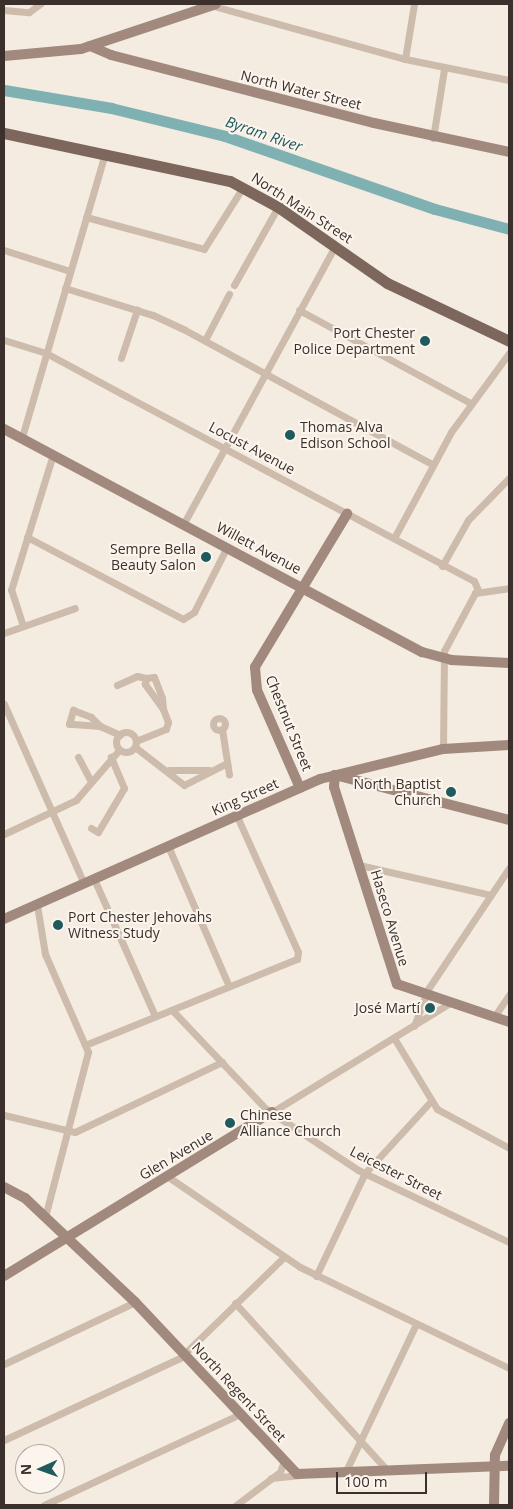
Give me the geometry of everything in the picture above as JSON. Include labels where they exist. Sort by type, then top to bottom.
[{"type":"main road","name":"North Main Street","points":[[4,133],[105,153],[242,186],[278,207],[395,287],[509,341]]},
{"type":"street","points":[[4,10],[29,12],[40,4]]},
{"type":"street","points":[[4,56],[90,46],[212,4],[404,59],[444,69],[509,80]]},
{"type":"street","points":[[404,59],[414,4]]},
{"type":"street","name":"North Water Street","points":[[90,46],[117,57],[432,138],[509,152]]},
{"type":"street","points":[[432,138],[444,69]]},
{"type":"street","points":[[22,437],[105,153]]},
{"type":"street","points":[[86,217],[204,249],[242,186]]},
{"type":"street","points":[[234,285],[278,207]]},
{"type":"street","points":[[184,523],[335,246]]},
{"type":"street","points":[[4,250],[70,271]]},
{"type":"street","points":[[65,288],[137,310],[205,340],[432,464]]},
{"type":"street","points":[[205,340],[229,294]]},
{"type":"street","points":[[121,358],[137,310]]},
{"type":"street","points":[[299,310],[470,404]]},
{"type":"street","name":"Locust Avenue","points":[[4,340],[46,353],[394,538],[442,566],[474,581],[480,592]]},
{"type":"street","points":[[394,538],[432,464],[470,404],[509,353]]},
{"type":"street","name":"Willett Avenue","points":[[4,429],[302,587],[443,658],[509,663]]},
{"type":"street","points":[[23,626],[10,590],[53,454]]},
{"type":"street","points":[[442,566],[468,520],[509,478]]},
{"type":"street","name":"Chestnut Street","points":[[300,788],[254,676],[259,656],[347,514]]},
{"type":"street","points":[[27,537],[186,619],[227,547]]},
{"type":"street","points":[[443,749],[443,658],[471,600],[480,592],[509,588]]},
{"type":"street","points":[[4,633],[75,608]]},
{"type":"street","points":[[117,685],[137,676],[146,678],[145,684],[163,709],[168,722],[166,729],[135,744],[126,752],[119,750]]},
{"type":"street","points":[[4,704],[84,884]]},
{"type":"street","points":[[100,726],[120,735],[129,733],[135,744],[169,770],[184,785],[209,770],[225,764]]},
{"type":"street","points":[[222,729],[225,764],[228,774]]},
{"type":"street","points":[[4,834],[76,800],[111,757],[119,750],[120,735]]},
{"type":"street","name":"King Street","points":[[4,919],[300,788],[335,775],[443,749],[509,745]]},
{"type":"street","points":[[78,757],[91,781]]},
{"type":"street","points":[[91,828],[98,832],[124,788],[111,757]]},
{"type":"street","points":[[169,770],[209,770]]},
{"type":"street","points":[[335,775],[509,820]]},
{"type":"street","name":"Haseco Avenue","points":[[335,775],[334,787],[397,984],[425,996],[509,1022]]},
{"type":"street","points":[[85,1045],[298,956],[237,816]]},
{"type":"street","points":[[168,846],[229,986]]},
{"type":"street","points":[[359,865],[491,895]]},
{"type":"street","points":[[414,1027],[425,996],[509,868]]},
{"type":"street","points":[[94,879],[155,1016]]},
{"type":"street","points":[[37,905],[45,954],[88,1052],[45,1217]]},
{"type":"street","points":[[494,1017],[509,995]]},
{"type":"street","name":"Glen Avenue","points":[[5,1274],[414,1027],[450,1003]]},
{"type":"street","name":"Leicester Street","points":[[172,1010],[272,1112],[364,1173],[509,1242]]},
{"type":"street","points":[[394,1038],[431,1101],[442,1113],[509,1148]]},
{"type":"street","points":[[4,1115],[67,1132],[83,1130],[222,1062]]},
{"type":"street","points":[[316,1276],[364,1173],[431,1101]]},
{"type":"street","points":[[167,1176],[284,1257],[316,1276],[509,1368]]},
{"type":"street","name":"North Regent Street","points":[[4,1187],[18,1192],[135,1302],[284,1461],[301,1475]]},
{"type":"street","points":[[4,1440],[184,1353],[284,1257]]},
{"type":"street","points":[[4,1364],[135,1302]]},
{"type":"street","points":[[236,1303],[388,1471]]},
{"type":"street","points":[[345,1473],[416,1324]]},
{"type":"street","points":[[44,1505],[240,1414]]},
{"type":"street","points":[[494,1505],[494,1466],[509,1423]]},
{"type":"street","points":[[241,1504],[252,1489],[271,1478],[284,1461]]},
{"type":"street","points":[[271,1478],[509,1466]]},
{"type":"waterway","name":"Byram River","points":[[4,90],[111,108],[225,136],[435,209],[509,229]]},
{"type":"place","name":"Port Chester Police Department","points":[[425,341]]},
{"type":"place","name":"Thomas Alva Edison School","points":[[290,435]]},
{"type":"place","name":"Sempre Bella Beauty Salon","points":[[206,557]]},
{"type":"place","name":"North Baptist Church","points":[[451,792]]},
{"type":"place","name":"Port Chester Jehovahs Witness Study","points":[[58,925]]},
{"type":"place","name":"José Martí","points":[[430,1008]]},
{"type":"place","name":"Chinese Alliance Church","points":[[230,1123]]}]
